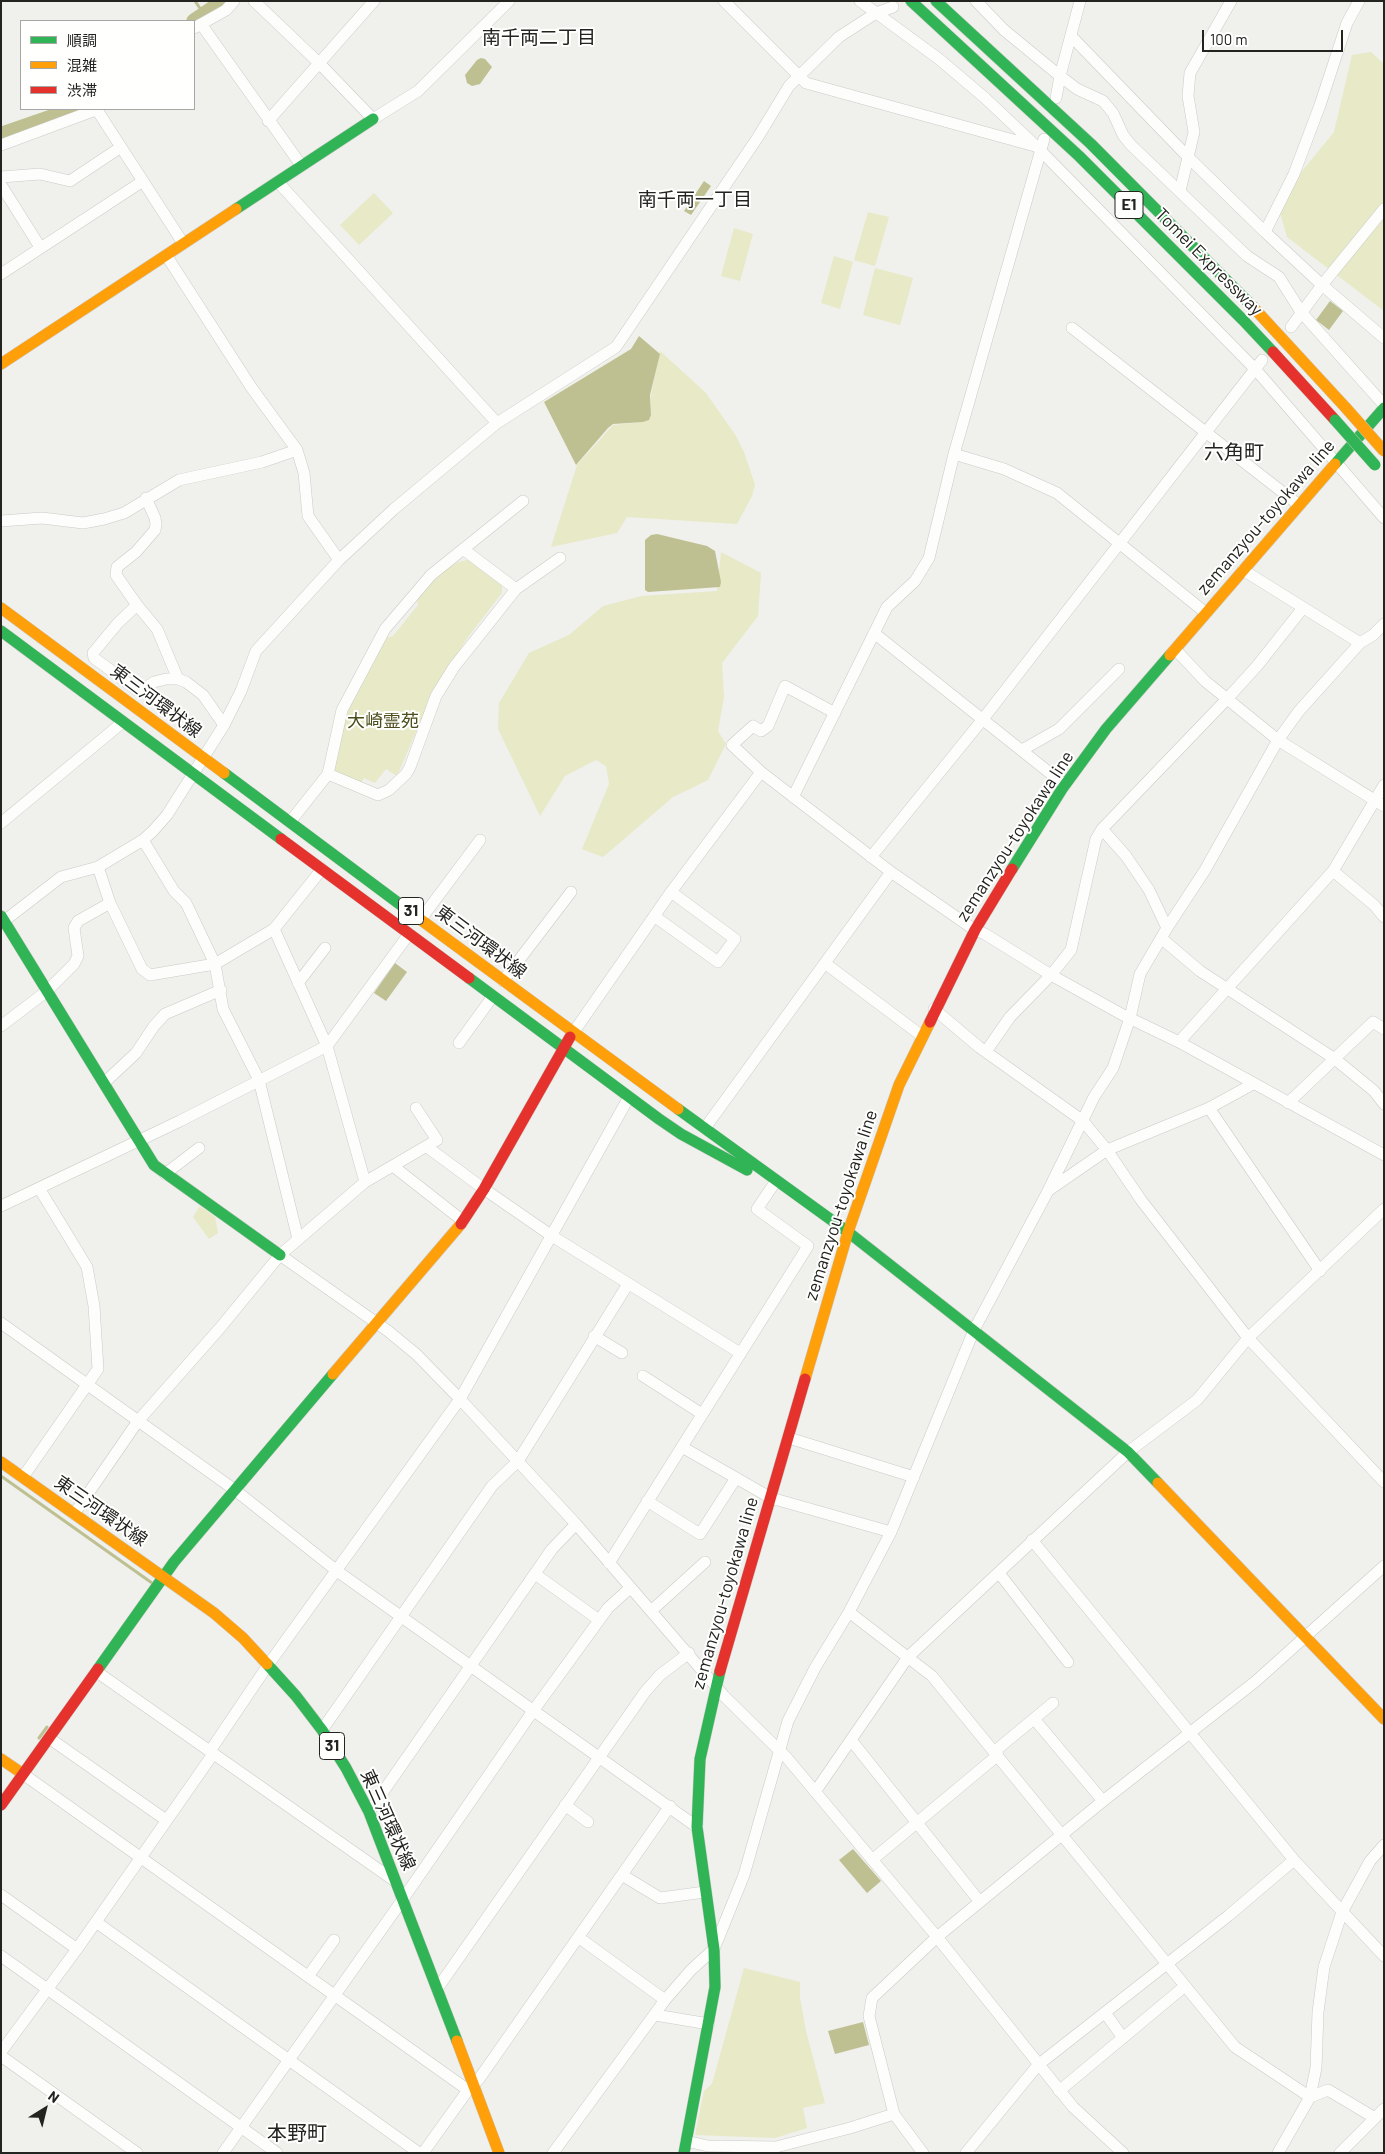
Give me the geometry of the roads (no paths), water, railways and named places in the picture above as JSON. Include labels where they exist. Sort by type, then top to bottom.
[{"type":"main road","name":"Tomei Expressway","points":[[911,1],[1093,170],[1243,320],[1384,476]]},
{"type":"main road","name":"Tomei Expressway","points":[[936,1],[1091,144],[1179,231],[1255,309],[1384,451]]},
{"type":"main road","points":[[1,364],[373,119]]},
{"type":"main road","name":"zemanzyou-toyokawa line","points":[[684,2153],[715,1987],[714,1949],[697,1827],[700,1759],[716,1686],[848,1232],[899,1085],[934,1009],[975,930],[1065,785],[1106,729],[1384,406]]},
{"type":"main road","name":"東三河環状線","points":[[1,608],[573,1033],[848,1232],[1128,1452],[1384,1719]]},
{"type":"main road","name":"東三河環状線","points":[[1,631],[681,1134],[774,1184],[821,1213]]},
{"type":"main road","points":[[3,918],[154,1165],[280,1255]]},
{"type":"main road","points":[[1,1804],[174,1562],[463,1220],[484,1189],[573,1033]]},
{"type":"main road","name":"東三河環状線","points":[[1,1462],[214,1614],[243,1638],[322,1730],[346,1768],[369,1812],[437,1989],[470,2087],[499,2153]]},
{"type":"main road","points":[[1,1759],[23,1774]]},
{"type":"street","points":[[234,1],[226,10],[197,26],[301,165]]},
{"type":"street","points":[[254,1],[319,63],[373,119],[418,91],[505,3]]},
{"type":"street","points":[[268,121],[374,1]]},
{"type":"street","points":[[724,1],[806,83],[1040,146]]},
{"type":"street","points":[[860,1],[939,60],[1040,146],[1259,365],[1335,463],[1384,518]]},
{"type":"street","points":[[976,1],[1004,30],[1060,76],[1077,89],[1103,101],[1113,113],[1123,135],[1131,145],[1247,256],[1279,277],[1301,312],[1384,406]]},
{"type":"street","points":[[1056,98],[1080,1]]},
{"type":"street","points":[[1180,190],[1194,132],[1188,96],[1190,73],[1231,1]]},
{"type":"street","points":[[1265,232],[1294,174],[1320,105],[1347,23],[1359,1]]},
{"type":"street","points":[[3,918],[61,877],[98,867],[143,840],[168,815],[224,725],[241,691],[256,651],[339,560],[394,509],[497,423],[616,347],[758,137],[789,86],[839,38],[876,13],[893,7]]},
{"type":"street","points":[[1071,36],[1189,158],[1265,232],[1322,285],[1384,338]]},
{"type":"street","points":[[1,145],[97,110],[183,244]]},
{"type":"street","points":[[793,796],[887,607],[915,581],[929,558],[954,454],[1040,146]]},
{"type":"street","points":[[1,177],[40,174],[70,181],[121,148]]},
{"type":"street","points":[[1,274],[142,181]]},
{"type":"street","points":[[278,182],[497,423]]},
{"type":"street","points":[[1,185],[40,247]]},
{"type":"street","points":[[1290,327],[1384,209]]},
{"type":"street","points":[[166,255],[251,387],[297,450],[304,474],[308,516],[339,560]]},
{"type":"street","points":[[1072,328],[1299,505]]},
{"type":"street","points":[[871,857],[983,719],[1259,365]]},
{"type":"street","points":[[1,521],[50,518],[83,523],[124,513],[146,498],[179,480],[262,462],[297,450]]},
{"type":"street","points":[[954,454],[1004,469],[1057,493],[1121,542],[1206,613]]},
{"type":"street","points":[[146,498],[155,518],[154,530],[136,552],[117,567],[116,575],[137,606],[158,629],[178,679]]},
{"type":"street","points":[[290,822],[328,774],[342,710],[385,629],[431,575],[522,501]]},
{"type":"street","points":[[463,549],[516,589]]},
{"type":"street","points":[[328,774],[378,795],[389,790],[406,774],[436,696],[454,666],[516,589],[560,558]]},
{"type":"street","points":[[1243,570],[1360,643]]},
{"type":"street","points":[[137,606],[118,623],[94,653],[94,658],[137,690],[142,690],[160,681],[178,679],[195,688],[203,696],[224,725]]},
{"type":"street","points":[[987,1050],[1010,1017],[1051,975],[1071,950],[1096,838],[1102,829],[1227,699],[1257,666],[1303,608]]},
{"type":"street","points":[[553,2153],[666,2000],[691,1970],[714,1949],[744,1875],[788,1721],[815,1668],[849,1612],[891,1532],[974,1330],[1048,1191],[1094,1097],[1112,1068],[1130,1018],[1140,974],[1205,870],[1278,740],[1299,710],[1360,643],[1373,635],[1384,624]]},
{"type":"street","points":[[874,633],[1065,785]]},
{"type":"street","points":[[1373,635],[1384,642]]},
{"type":"street","points":[[1175,649],[1204,681],[1278,740],[1379,803]]},
{"type":"street","points":[[1022,750],[1059,728],[1119,669]]},
{"type":"street","points":[[835,713],[785,686],[768,726],[761,731],[753,726],[732,745],[762,772],[871,857],[975,930],[985,934],[1051,975],[1179,1042],[1384,1155]]},
{"type":"street","points":[[1,823],[123,722]]},
{"type":"street","points":[[573,1033],[671,892],[762,772]]},
{"type":"street","points":[[1179,1042],[1333,871],[1379,803],[1384,785]]},
{"type":"street","points":[[1102,829],[1126,856],[1149,890],[1164,933],[1200,971],[1335,1059],[1374,1091],[1384,1104]]},
{"type":"street","points":[[143,840],[174,891],[186,903],[215,964],[223,1009],[258,1080],[298,1239]]},
{"type":"street","points":[[421,919],[480,840]]},
{"type":"street","points":[[98,867],[110,903],[142,969],[150,975],[215,964],[274,929],[322,869]]},
{"type":"street","points":[[1333,871],[1374,905],[1384,918]]},
{"type":"street","points":[[705,1128],[891,872]]},
{"type":"street","points":[[503,981],[571,892]]},
{"type":"street","points":[[654,916],[718,962],[735,939],[671,892]]},
{"type":"street","points":[[1,1026],[47,991],[74,964],[78,956],[74,928],[78,921],[110,903]]},
{"type":"street","points":[[274,929],[327,1046],[365,1182]]},
{"type":"street","points":[[1,1206],[180,1121],[327,1046],[409,934]]},
{"type":"street","points":[[298,983],[325,948]]},
{"type":"street","points":[[826,964],[922,1036]]},
{"type":"street","points":[[104,1083],[136,1053],[154,1026],[165,1014],[221,990]]},
{"type":"street","points":[[459,1043],[493,996]]},
{"type":"street","points":[[934,1009],[980,1047],[987,1050],[1083,1121],[1107,1150],[1141,1200],[1248,1338],[1384,1482]]},
{"type":"street","points":[[1288,1103],[1373,1022],[1384,1029]]},
{"type":"street","points":[[1048,1191],[1107,1150],[1209,1108],[1253,1084]]},
{"type":"street","points":[[1,2052],[96,1922],[212,1752],[268,1665],[460,1399],[629,1097]]},
{"type":"street","points":[[74,1514],[138,1421],[220,1328],[280,1255],[365,1182],[437,1140],[416,1108]]},
{"type":"street","points":[[1209,1108],[1320,1270]]},
{"type":"street","points":[[427,1147],[552,1236],[740,1354]]},
{"type":"street","points":[[165,1174],[199,1148]]},
{"type":"street","points":[[393,1166],[463,1220]]},
{"type":"street","points":[[609,1563],[808,1246],[757,1209],[774,1184]]},
{"type":"street","points":[[23,1477],[98,1369],[94,1306],[87,1267],[39,1188]]},
{"type":"street","points":[[815,1792],[908,1657],[1128,1452],[1197,1400],[1248,1338],[1320,1270],[1381,1217]]},
{"type":"street","points":[[280,1255],[377,1323],[416,1354],[460,1399],[576,1524],[716,1686],[779,1750],[937,1938],[1059,2091],[1073,2107],[1123,2153]]},
{"type":"street","points":[[322,1730],[492,1486],[518,1461],[628,1284]]},
{"type":"street","points":[[1,1324],[235,1490],[337,1571],[697,1827]]},
{"type":"street","points":[[594,1336],[622,1353]]},
{"type":"street","points":[[644,1376],[702,1414]]},
{"type":"street","points":[[789,1438],[914,1477]]},
{"type":"street","points":[[682,1447],[771,1498],[891,1532]]},
{"type":"street","points":[[647,1501],[700,1534],[736,1478]]},
{"type":"street","points":[[369,1812],[472,1667],[552,1549],[576,1524]]},
{"type":"street","points":[[1032,1540],[1294,1860],[1384,1956]]},
{"type":"street","points":[[651,1611],[705,1562]]},
{"type":"street","points":[[923,2153],[894,2114],[869,2016],[872,1998],[937,1938],[980,1902],[1189,1732],[1256,1681],[1384,1566]]},
{"type":"street","points":[[535,1574],[599,1620]]},
{"type":"street","points":[[999,1574],[1068,1662]]},
{"type":"street","points":[[223,2153],[403,1899],[533,1710],[608,1608],[630,1588]]},
{"type":"street","points":[[849,1612],[932,1676],[997,1753],[1235,2047],[1310,2097]]},
{"type":"street","points":[[437,1989],[645,1692],[660,1675],[689,1653]]},
{"type":"street","points":[[97,1672],[397,1882]]},
{"type":"street","points":[[872,1860],[917,1823],[1052,1703]]},
{"type":"street","points":[[1035,1720],[1103,1801]]},
{"type":"street","points":[[49,1738],[166,1820]]},
{"type":"street","points":[[851,1740],[980,1902]]},
{"type":"street","points":[[23,1774],[470,2087]]},
{"type":"street","points":[[565,1805],[588,1822]]},
{"type":"street","points":[[423,2153],[470,2087],[479,2079],[670,1806]]},
{"type":"street","points":[[1278,2153],[1310,2097],[1316,2068],[1318,2012],[1324,1966],[1342,1912],[1370,1861],[1384,1845]]},
{"type":"street","points":[[966,2153],[1038,2065],[1106,2014],[1294,1860]]},
{"type":"street","points":[[622,1875],[660,1898],[705,1892]]},
{"type":"street","points":[[1,1896],[77,1949]]},
{"type":"street","points":[[96,1922],[419,2153]]},
{"type":"street","points":[[578,1937],[666,2000]]},
{"type":"street","points":[[309,1975],[334,1940]]},
{"type":"street","points":[[1,1956],[49,1988],[277,2153]]},
{"type":"street","points":[[1059,2091],[1185,1986]]},
{"type":"street","points":[[1106,2014],[1123,2038]]},
{"type":"street","points":[[655,2015],[709,2024]]},
{"type":"street","points":[[1,2056],[137,2153]]},
{"type":"street","points":[[1310,2097],[1328,2090],[1375,2118]]},
{"type":"street","points":[[1341,2153],[1384,2109]]},
{"type":"street","points":[[686,2141],[708,2146],[777,2150],[894,2114]]},
{"type":"waterway","points":[[195,1],[206,17]]},
{"type":"waterway","points":[[195,22],[226,1]]},
{"type":"waterway","points":[[1,136],[76,110]]},
{"type":"waterway","points":[[1,1476],[152,1583]]},
{"type":"waterway","points":[[39,1738],[47,1727]]},
{"type":"district","name":"南千両二丁目","points":[[539,38]]},
{"type":"district","name":"南千両一丁目","points":[[695,200]]},
{"type":"district","name":"六角町","points":[[1234,452]]},
{"type":"district","name":"本野町","points":[[297,2133]]},
{"type":"park label","name":"大崎霊苑","points":[[383,721]]}]
